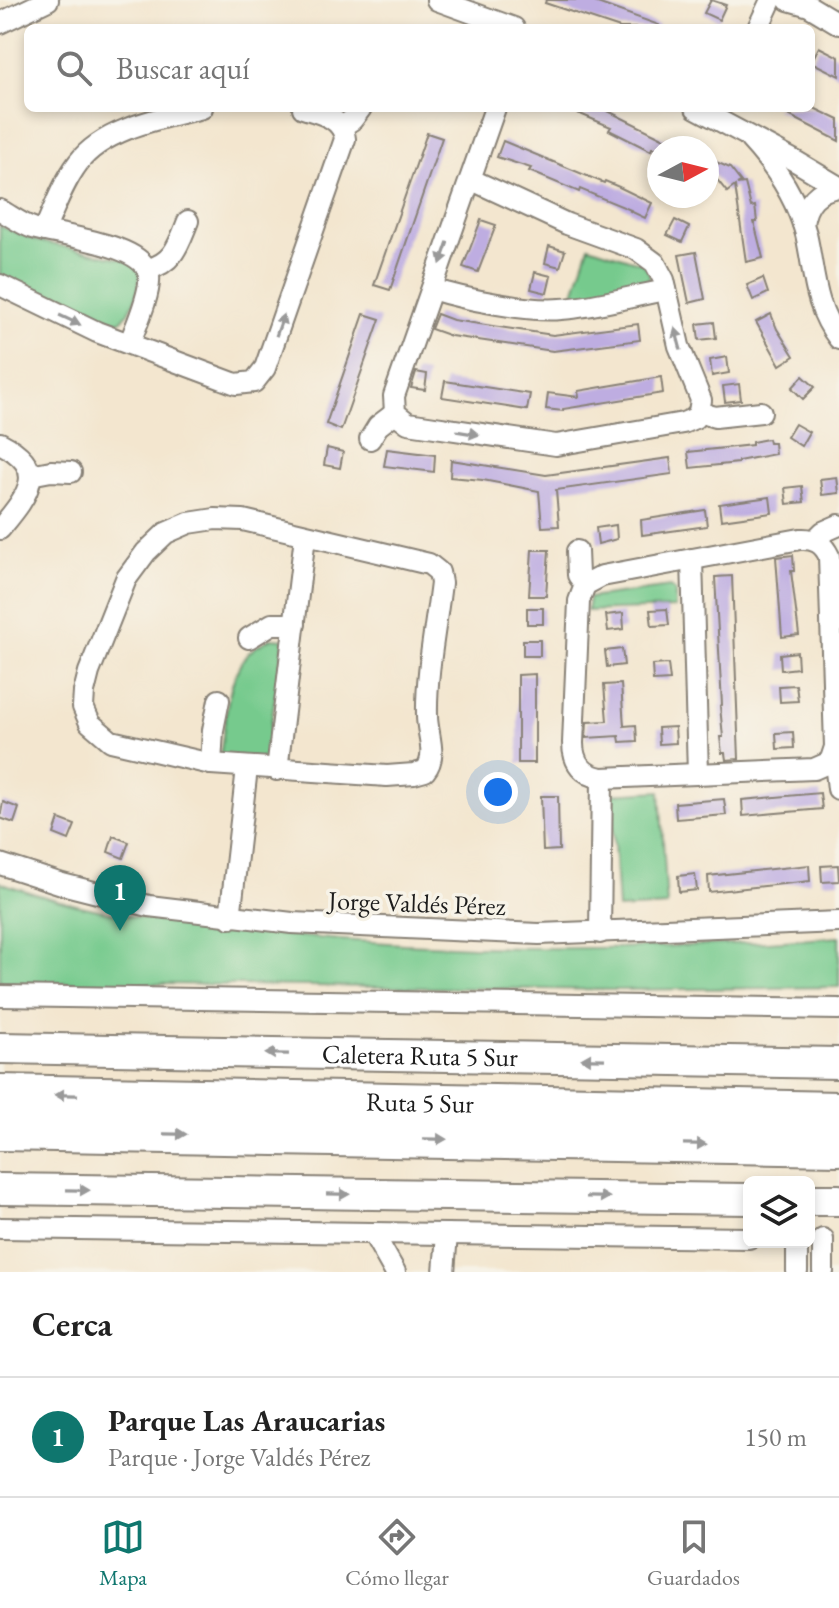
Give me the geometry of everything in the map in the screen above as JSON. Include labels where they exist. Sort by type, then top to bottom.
[{"type":"highway","name":"Ruta 5 Sur","points":[[2,1094],[839,1111]]},
{"type":"highway","name":"Ruta 5 Sur","points":[[0,1131],[839,1146]]},
{"type":"highway","points":[[0,1139],[97,1132]]},
{"type":"main road","name":"Caletera Ruta 5 Sur","points":[[0,1048],[839,1063]]},
{"type":"main road","points":[[0,1189],[743,1199]]},
{"type":"main road","points":[[815,1200],[839,1200]]},
{"type":"street","points":[[0,23],[48,0]]},
{"type":"street","points":[[437,0],[503,24]]},
{"type":"street","points":[[760,24],[771,0]]},
{"type":"street","points":[[788,0],[811,3],[839,24]]},
{"type":"street","points":[[44,231],[76,166],[90,150],[145,124],[188,112]]},
{"type":"street","points":[[0,285],[97,332],[236,384],[248,384],[259,378],[343,145],[341,127],[329,117],[315,112]]},
{"type":"street","points":[[341,127],[358,112]]},
{"type":"street","points":[[470,179],[567,224],[643,252],[655,263],[666,290],[679,346],[701,400],[695,418],[683,423],[556,445],[408,423],[395,413],[394,396],[432,289],[470,179],[494,112]]},
{"type":"street","points":[[711,112],[750,139],[839,187]]},
{"type":"street","points":[[750,139],[781,177],[803,224],[818,299],[839,339]]},
{"type":"street","points":[[803,224],[806,209],[816,196],[839,187]]},
{"type":"street","points":[[0,210],[19,222],[44,231],[106,246],[136,257],[148,269],[149,283],[130,342]]},
{"type":"street","points":[[148,269],[171,257],[188,221]]},
{"type":"street","points":[[432,289],[455,296],[551,310],[666,290]]},
{"type":"street","points":[[699,412],[715,417],[761,412]]},
{"type":"street","points":[[370,439],[378,426],[395,413]]},
{"type":"street","points":[[0,443],[18,452],[30,475],[27,493],[0,529]]},
{"type":"street","points":[[30,475],[51,471],[71,472]]},
{"type":"street","points":[[215,519],[243,520],[305,536],[429,564],[439,572],[441,583],[427,700],[432,757],[425,771],[406,775],[211,764],[111,741],[90,723],[83,707],[84,692],[118,595],[136,563],[156,541],[189,523],[215,519]]},
{"type":"street","points":[[815,540],[823,532],[839,525]]},
{"type":"street","points":[[277,770],[305,536]]},
{"type":"street","points":[[800,539],[815,540],[826,549],[830,563],[835,747],[830,762],[814,769],[602,778],[582,769],[573,750],[579,601],[585,585],[602,576],[800,539]]},
{"type":"street","points":[[577,551],[578,575],[585,585]]},
{"type":"street","points":[[692,559],[698,774]]},
{"type":"street","points":[[249,638],[272,624],[295,624]]},
{"type":"street","points":[[211,764],[219,700]]},
{"type":"street","points":[[830,762],[836,771],[838,789]]},
{"type":"street","points":[[230,918],[247,768]]},
{"type":"street","points":[[600,933],[602,778]]},
{"type":"street","name":"Jorge Valdés Pérez","points":[[0,864],[120,900],[230,918],[416,931],[600,933],[839,922]]},
{"type":"street","points":[[0,996],[839,1009]]},
{"type":"street","points":[[0,1228],[743,1238]]},
{"type":"street","points":[[373,1233],[395,1272]]},
{"type":"street","points":[[444,1272],[447,1234]]},
{"type":"street","points":[[823,1272],[824,1239]]},
{"type":"street","points":[[797,1248],[797,1272]]},
{"type":"green space","points":[[0,226],[37,241],[127,260],[139,268],[140,275],[130,310],[121,321],[91,317],[42,297],[0,274]]},
{"type":"green space","points":[[589,246],[642,263],[650,279],[643,286],[573,296]]},
{"type":"green space","points":[[670,587],[675,591],[675,608],[587,611],[589,598]]},
{"type":"green space","points":[[272,638],[284,639],[266,756],[255,763],[220,757],[227,708],[237,672],[248,654]]},
{"type":"green space","points":[[660,791],[667,906],[618,909],[611,794]]},
{"type":"green space","points":[[0,882],[67,903],[136,917],[274,934],[415,945],[627,948],[839,937],[839,987],[616,990],[0,982]]},
{"type":"building","points":[[546,0],[589,0],[656,24],[608,24],[545,3]]},
{"type":"building","points":[[711,0],[726,5],[719,20],[704,13]]},
{"type":"building","points":[[819,47],[839,57],[839,76],[815,64]]},
{"type":"building","points":[[815,108],[839,120],[839,141],[783,112],[815,112]]},
{"type":"building","points":[[575,112],[610,112],[659,136],[647,136],[647,149],[609,130],[611,127]]},
{"type":"building","points":[[427,133],[442,138],[390,290],[374,285]]},
{"type":"building","points":[[503,141],[605,181],[647,201],[647,208],[650,208],[645,218],[580,189],[579,192],[529,171],[531,168],[497,157]]},
{"type":"building","points":[[719,163],[730,168],[741,182],[737,184],[745,183],[751,207],[755,206],[757,222],[754,222],[763,258],[746,262],[735,186],[727,192],[719,182]]},
{"type":"building","points":[[481,220],[496,225],[478,272],[463,267]]},
{"type":"building","points":[[675,220],[689,227],[682,242],[667,235]]},
{"type":"building","points":[[549,246],[565,251],[560,267],[545,263]]},
{"type":"building","points":[[696,252],[705,299],[689,303],[679,255]]},
{"type":"building","points":[[535,272],[551,276],[547,293],[531,289]]},
{"type":"building","points":[[763,278],[768,293],[753,300],[747,285]]},
{"type":"building","points":[[364,314],[380,319],[341,430],[326,424]]},
{"type":"building","points":[[437,314],[453,320],[553,335],[638,324],[640,340],[553,351],[451,336],[431,329]]},
{"type":"building","points":[[771,314],[794,356],[780,365],[756,322]]},
{"type":"building","points":[[714,322],[716,338],[699,340],[697,324]]},
{"type":"building","points":[[727,357],[729,373],[712,376],[710,360]]},
{"type":"building","points":[[416,372],[427,374],[425,390],[411,388]]},
{"type":"building","points":[[803,376],[815,387],[803,399],[792,388]]},
{"type":"building","points":[[661,377],[663,393],[563,411],[546,409],[548,393],[579,397],[578,391]]},
{"type":"building","points":[[445,381],[530,394],[527,410],[442,397]]},
{"type":"building","points":[[739,384],[741,400],[725,402],[723,386]]},
{"type":"building","points":[[795,424],[809,432],[801,446],[787,437]]},
{"type":"building","points":[[768,439],[769,443],[774,443],[775,454],[738,463],[690,468],[688,452],[752,445],[752,442]]},
{"type":"building","points":[[327,448],[343,452],[340,468],[324,465]]},
{"type":"building","points":[[387,449],[435,455],[434,472],[384,466]]},
{"type":"building","points":[[670,458],[672,474],[556,490],[559,526],[542,527],[539,491],[450,477],[451,460],[546,475]]},
{"type":"building","points":[[837,477],[839,493],[822,495],[820,479]]},
{"type":"building","points":[[802,486],[804,502],[787,504],[785,488]]},
{"type":"building","points":[[770,497],[772,513],[721,520],[719,504]]},
{"type":"building","points":[[705,510],[707,526],[642,535],[641,520]]},
{"type":"building","points":[[616,525],[617,539],[598,544],[596,528]]},
{"type":"building","points":[[532,550],[549,550],[546,596],[529,596]]},
{"type":"building","points":[[793,555],[794,571],[791,571],[799,635],[782,637],[776,557]]},
{"type":"building","points":[[732,576],[739,759],[726,760],[720,737],[723,737],[715,577]]},
{"type":"building","points":[[527,608],[543,608],[543,624],[527,624]]},
{"type":"building","points":[[667,609],[669,625],[652,626],[650,610]]},
{"type":"building","points":[[623,613],[624,629],[608,631],[606,615]]},
{"type":"building","points":[[523,640],[540,640],[540,656],[523,656]]},
{"type":"building","points":[[622,649],[624,665],[607,667],[605,651]]},
{"type":"building","points":[[797,652],[798,668],[781,670],[780,654]]},
{"type":"building","points":[[668,664],[670,680],[653,681],[652,665]]},
{"type":"building","points":[[535,674],[535,763],[518,763],[518,675]]},
{"type":"building","points":[[621,684],[624,726],[636,725],[637,741],[620,742],[619,736],[586,738],[587,722],[607,721],[604,685]]},
{"type":"building","points":[[796,685],[798,701],[780,702],[779,686]]},
{"type":"building","points":[[675,727],[676,743],[659,744],[658,728]]},
{"type":"building","points":[[793,732],[794,748],[777,749],[776,733]]},
{"type":"building","points":[[820,793],[822,809],[743,816],[742,800]]},
{"type":"building","points":[[541,796],[558,796],[559,850],[543,851]]},
{"type":"building","points":[[724,799],[726,815],[676,819],[675,803]]},
{"type":"building","points":[[3,802],[19,808],[14,823],[0,818]]},
{"type":"building","points":[[59,819],[75,825],[69,840],[54,834]]},
{"type":"building","points":[[113,836],[129,842],[123,858],[108,852]]},
{"type":"building","points":[[809,865],[810,881],[709,892],[708,876]]},
{"type":"building","points":[[838,865],[839,881],[822,882],[821,866]]},
{"type":"building","points":[[695,874],[697,890],[679,892],[678,876]]},
{"type":"place","name":"Parque Las Araucarias","points":[[120,931]]}]
